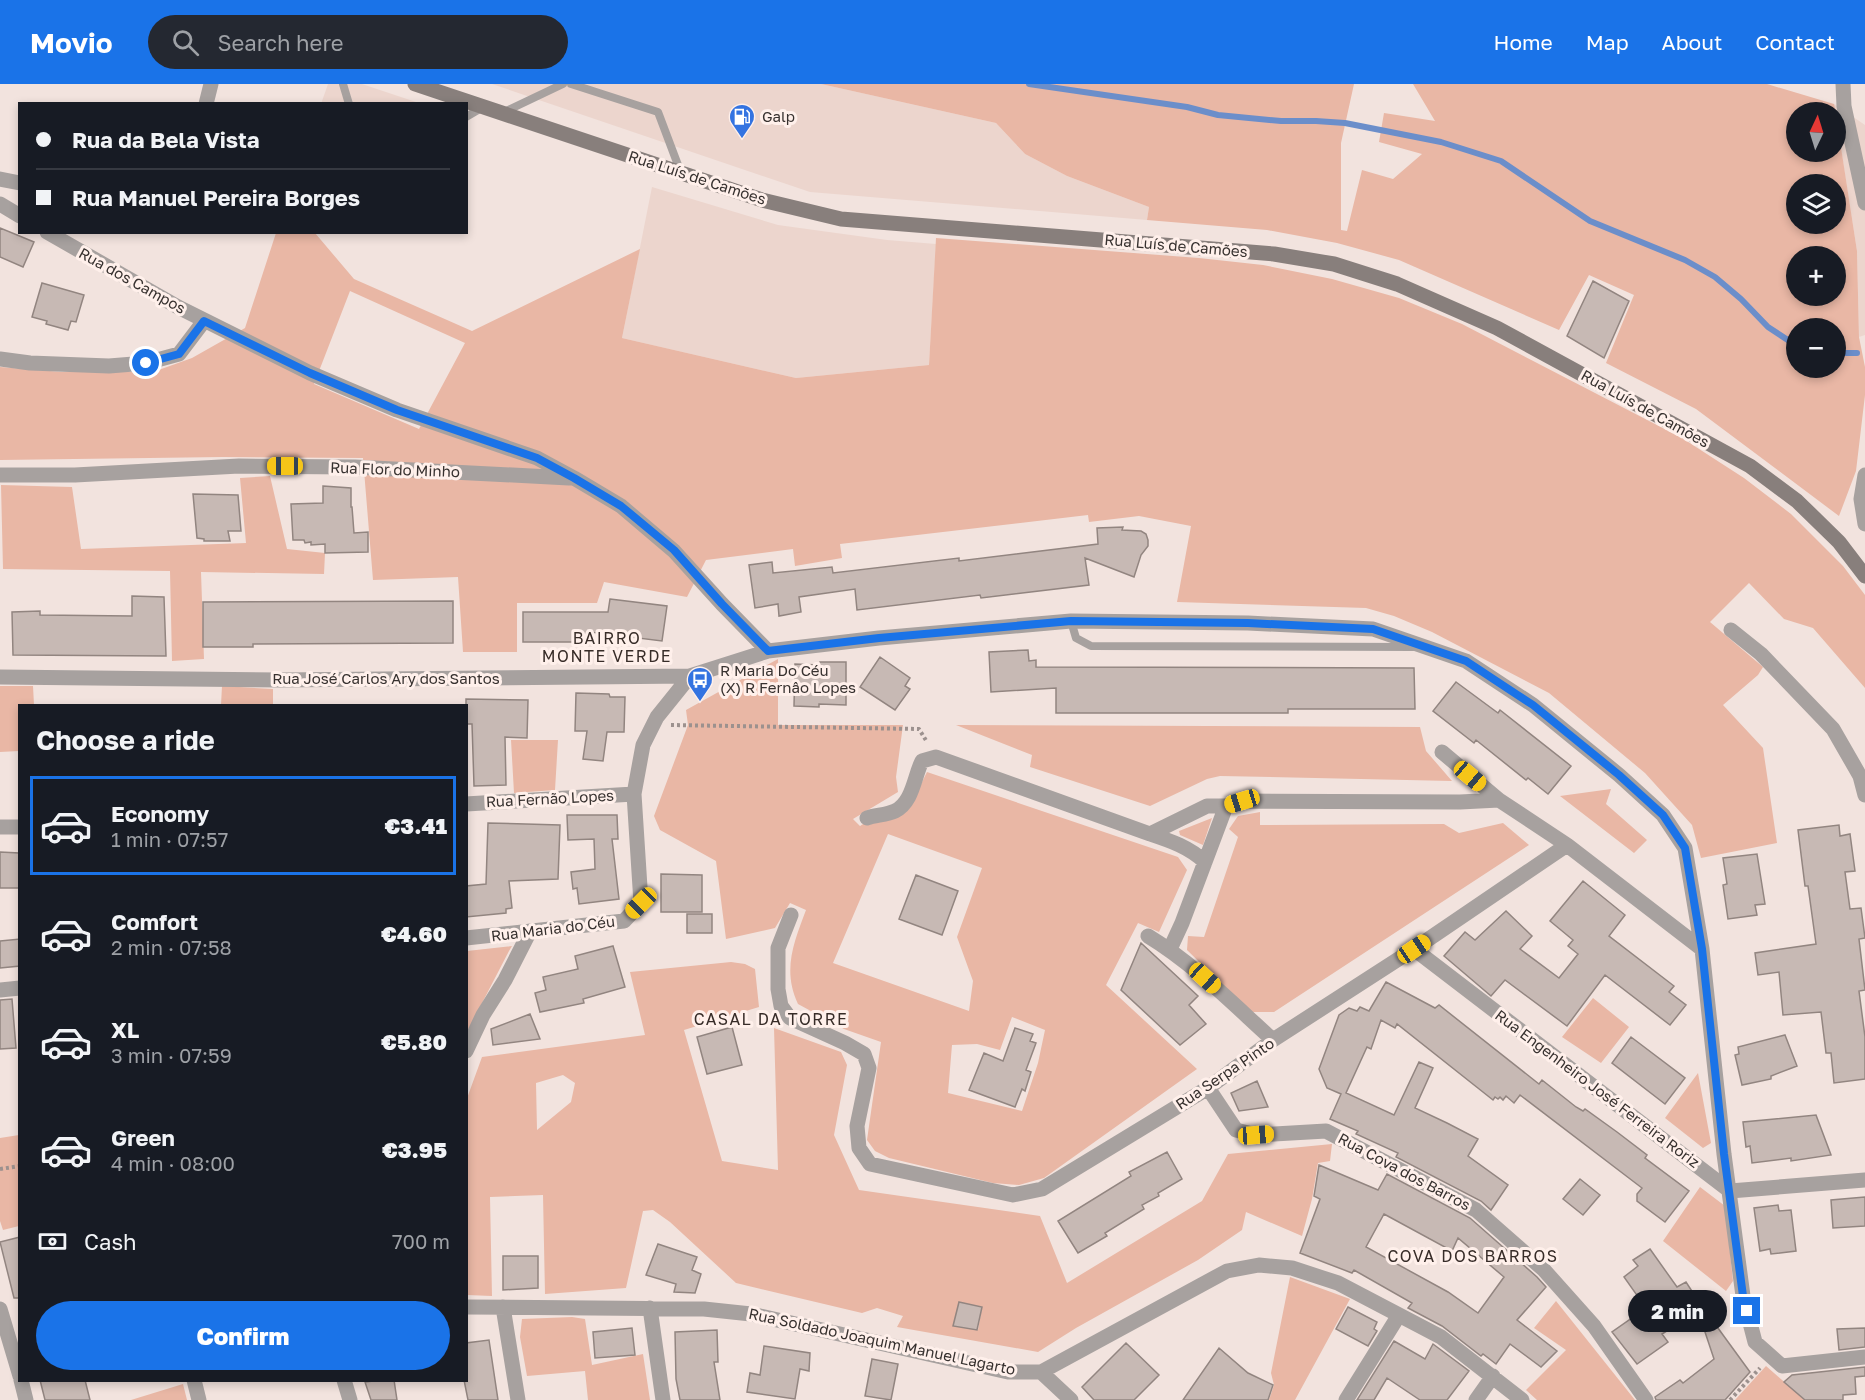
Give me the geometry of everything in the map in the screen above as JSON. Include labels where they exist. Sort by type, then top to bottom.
[{"type":"main road","name":"Rua Luís de Camões","points":[[415,84],[762,200],[841,219],[1274,254],[1334,264],[1397,284],[1497,328],[1750,466],[1797,501],[1839,542],[1865,576]]},
{"type":"street","points":[[206,102],[211,84]]},
{"type":"street","points":[[1843,84],[1844,106],[1865,203]]},
{"type":"street","points":[[0,179],[18,183]]},
{"type":"street","points":[[0,204],[18,215]]},
{"type":"street","name":"Rua dos Campos","points":[[50,234],[204,321],[310,373],[397,410],[537,458],[574,478],[621,506],[674,550],[768,651]]},
{"type":"street","points":[[0,359],[30,363],[109,366],[146,363],[179,354],[204,321]]},
{"type":"street","name":"Rua Flor do Minho","points":[[0,475],[75,475],[250,466],[355,467],[574,478]]},
{"type":"street","points":[[1865,475],[1861,499],[1865,524]]},
{"type":"street","name":"Rua José Carlos Ary dos Santos","points":[[0,677],[291,680],[690,676],[768,651],[879,638],[1071,621],[1248,623],[1373,629],[1466,661],[1533,705],[1619,775],[1663,815],[1685,848],[1702,949],[1724,1154],[1743,1296],[1755,1342],[1771,1356]]},
{"type":"street","points":[[1731,630],[1761,654],[1833,729],[1860,776],[1865,795]]},
{"type":"street","name":"Rua Maria do Céu","points":[[468,939],[624,921],[641,903],[634,794],[643,745],[657,717],[690,676]]},
{"type":"street","points":[[1442,752],[1499,800],[1567,845],[1702,949]]},
{"type":"street","points":[[867,818],[894,811],[902,806],[908,798],[916,771],[922,761],[936,757],[1182,845],[1205,862]]},
{"type":"street","name":"Rua Fernão Lopes","points":[[468,804],[634,794]]},
{"type":"street","points":[[1150,834],[1207,807],[1226,806],[1242,801],[1460,802],[1499,800]]},
{"type":"street","points":[[1170,949],[1226,806]]},
{"type":"street","points":[[0,827],[18,826]]},
{"type":"street","name":"Rua Serpa Pinto","points":[[791,915],[778,948],[778,989],[781,1006],[790,1018],[864,1054],[869,1068],[857,1126],[859,1148],[870,1164],[1013,1196],[1042,1189],[1208,1088],[1273,1040],[1414,949],[1567,845]]},
{"type":"street","points":[[468,1046],[530,931]]},
{"type":"street","points":[[1148,936],[1170,949],[1205,978],[1273,1040]]},
{"type":"street","name":"Rua Engenheiro José Ferreira Roriz","points":[[1414,949],[1730,1191]]},
{"type":"street","points":[[0,990],[18,988]]},
{"type":"street","name":"Rua Cova dos Barros","points":[[1208,1088],[1236,1130],[1256,1135],[1326,1131],[1476,1210],[1544,1270],[1594,1326],[1646,1400]]},
{"type":"street","points":[[1730,1191],[1865,1180]]},
{"type":"street","name":"Rua Soldado Joaquim Manuel Lagarto","points":[[468,1307],[704,1309],[751,1314],[1008,1372],[1041,1372],[1227,1271],[1259,1265],[1293,1268],[1338,1283],[1441,1337],[1522,1400]]},
{"type":"street","points":[[503,1307],[518,1400]]},
{"type":"street","points":[[650,1308],[663,1400]]},
{"type":"street","points":[[0,1309],[18,1371]]},
{"type":"street","points":[[1346,1400],[1399,1315]]},
{"type":"street","points":[[1771,1356],[1782,1366],[1865,1357]]},
{"type":"street","points":[[1041,1372],[1071,1400]]},
{"type":"street","points":[[1476,1400],[1493,1376]]},
{"type":"street","points":[[21,1382],[26,1400]]},
{"type":"street","points":[[194,1382],[199,1400]]},
{"type":"street","points":[[345,1382],[350,1400]]},
{"type":"lane","points":[[343,84],[348,102]]},
{"type":"lane","points":[[501,113],[563,84]]},
{"type":"lane","points":[[571,84],[658,112],[681,173]]},
{"type":"lane","points":[[468,116],[483,107]]},
{"type":"lane","points":[[1071,621],[1076,638],[1091,646],[1425,647]]},
{"type":"path","points":[[653,724],[919,729]]},
{"type":"path","points":[[0,1169],[18,1166]]},
{"type":"path","points":[[1730,1400],[1771,1356]]},
{"type":"shaded area","points":[[328,84],[362,84],[416,102],[322,102]]},
{"type":"shaded area","points":[[492,84],[821,84],[996,123],[1025,154],[1067,176],[1149,207],[1147,220],[810,192]]},
{"type":"shaded area","points":[[821,84],[1354,84],[1341,143],[1341,230],[1347,231],[1362,170],[1393,179],[1422,154],[1379,142],[1384,113],[1435,121],[1413,84],[1767,84],[1827,102],[1786,102],[1786,162],[1843,162],[1845,174],[1786,174],[1786,234],[1846,234],[1846,180],[1857,251],[1859,337],[1865,367],[1865,395],[1856,471],[1839,516],[1696,409],[1606,363],[1634,295],[1589,275],[1559,330],[1399,260],[1337,243],[1267,230],[1147,220],[1149,207],[1067,176],[1025,154],[996,123]]},
{"type":"shaded area","points":[[1846,112],[1865,125],[1865,335],[1859,337],[1857,251],[1843,162],[1846,162]]},
{"type":"shaded area","points":[[652,187],[778,225],[887,240],[936,244],[929,365],[796,378],[622,338]]},
{"type":"shaded area","points":[[276,234],[316,234],[354,279],[472,331],[640,249],[622,338],[796,378],[929,365],[936,238],[1263,265],[1332,279],[1399,298],[1462,324],[1682,438],[1744,478],[1791,514],[1843,566],[1865,595],[1865,688],[1813,628],[1784,619],[1749,583],[1710,622],[1763,667],[1758,675],[1723,705],[1763,748],[1777,843],[1701,858],[1692,825],[1645,773],[1549,693],[1432,632],[1394,616],[1366,608],[1177,602],[1191,526],[1139,516],[1089,522],[1088,515],[840,544],[842,558],[795,566],[793,549],[706,560],[687,597],[604,582],[597,603],[517,603],[517,652],[463,652],[458,577],[373,580],[363,458],[0,460],[0,367],[62,372],[153,372],[192,358],[245,328]],"holes":[[[350,291],[465,343],[419,429],[314,384]]]},
{"type":"shaded area","points":[[270,476],[287,549],[325,553],[324,574],[201,572],[204,659],[172,661],[170,571],[3,569],[1,485],[72,487],[81,549],[246,543],[240,478]]},
{"type":"shaded area","points":[[778,659],[778,725],[903,725],[896,777],[898,792],[853,819],[860,826],[919,788],[927,772],[1178,857],[1187,870],[1159,932],[1138,923],[1106,985],[1197,1069],[1044,1178],[1019,1185],[993,1183],[889,1158],[875,1151],[867,1140],[881,1042],[844,1029],[798,1004],[793,992],[790,968],[797,933],[806,910],[790,903],[775,928],[726,939],[716,861],[660,830],[654,816],[688,725],[686,710]],"holes":[[[888,834],[982,868],[957,937],[973,981],[969,1011],[833,963]],[[1012,1017],[1045,1030],[1038,1063],[1022,1111],[948,1093],[952,1045],[977,1044],[1000,1050]]]},
{"type":"shaded area","points":[[0,686],[33,686],[34,704],[18,704],[18,751],[0,752]]},
{"type":"shaded area","points":[[222,686],[273,689],[273,704],[221,704]]},
{"type":"shaded area","points":[[956,725],[1420,727],[1426,751],[1452,781],[1220,776],[1207,779],[1150,806],[1030,767],[1032,755]]},
{"type":"shaded area","points":[[511,740],[558,740],[555,790],[514,793]]},
{"type":"shaded area","points":[[1611,789],[1606,804],[1647,840],[1634,853],[1560,796]]},
{"type":"shaded area","points":[[1260,812],[1260,825],[1444,824],[1459,833],[1503,823],[1529,845],[1274,1012],[1250,1012],[1187,950],[1188,936],[1204,937],[1238,837],[1229,829],[1238,816]]},
{"type":"shaded area","points":[[1212,818],[1203,845],[1180,835],[1179,831]]},
{"type":"shaded area","points":[[512,946],[468,1030],[468,951]]},
{"type":"shaded area","points":[[731,962],[745,964],[755,969],[759,1007],[684,1030],[722,1161],[778,1170],[774,1028],[841,1052],[847,1065],[834,1135],[859,1190],[1040,1216],[1067,1283],[1202,1201],[1228,1154],[1332,1144],[1330,1161],[1318,1163],[1312,1199],[1302,1236],[1246,1212],[1242,1230],[1198,1260],[1076,1328],[1038,1352],[897,1327],[903,1316],[877,1308],[862,1313],[736,1283],[670,1222],[653,1210],[643,1211],[626,1288],[545,1294],[543,1195],[490,1197],[492,1296],[468,1295],[468,1096],[482,1057],[645,1035],[630,972]],"holes":[[[563,1075],[575,1083],[571,1102],[537,1130],[536,1083]],[[959,1302],[982,1307],[978,1330],[954,1326]]]},
{"type":"shaded area","points":[[1593,998],[1629,1027],[1601,1063],[1562,1037]]},
{"type":"shaded area","points":[[1698,1073],[1711,1143],[1703,1148],[1665,1118]]},
{"type":"shaded area","points":[[18,1135],[18,1226],[3,1230],[0,1221],[0,1138]]},
{"type":"shaded area","points":[[1700,1187],[1725,1206],[1733,1281],[1726,1291],[1663,1241]]},
{"type":"shaded area","points":[[1290,1277],[1350,1299],[1295,1400],[1269,1400],[1274,1385],[1271,1373]]},
{"type":"shaded area","points":[[1556,1301],[1635,1400],[1537,1400],[1526,1390],[1566,1350],[1534,1328]]},
{"type":"shaded area","points":[[572,1317],[585,1319],[592,1365],[643,1354],[650,1400],[588,1400],[585,1371],[527,1376],[520,1337],[522,1319]]},
{"type":"shaded area","points":[[1766,1366],[1805,1400],[1735,1400]]},
{"type":"shaded area","points":[[183,1384],[187,1400],[131,1400]]},
{"type":"building","points":[[0,228],[34,242],[23,267],[0,257]]},
{"type":"building","points":[[1593,281],[1629,301],[1604,358],[1567,336]]},
{"type":"building","points":[[42,283],[84,295],[76,322],[71,321],[68,330],[46,324],[47,321],[32,317]]},
{"type":"building","points":[[323,486],[351,488],[354,533],[368,532],[368,552],[325,553],[325,544],[311,545],[311,542],[305,543],[304,540],[293,540],[291,504],[323,503]]},
{"type":"building","points":[[193,494],[238,495],[241,531],[228,531],[230,541],[204,541],[204,539],[197,538]]},
{"type":"building","points":[[1123,527],[1122,530],[1141,531],[1146,534],[1148,540],[1148,546],[1141,555],[1134,577],[1085,558],[1089,585],[857,610],[855,589],[799,597],[801,612],[779,616],[778,604],[755,608],[749,565],[772,562],[773,573],[832,567],[833,573],[959,558],[959,561],[1098,544],[1097,528]]},
{"type":"building","points":[[132,596],[164,597],[166,656],[13,655],[12,612],[40,611],[40,615],[132,616]]},
{"type":"building","points":[[610,599],[667,606],[662,641],[590,632],[590,642],[523,642],[523,612],[608,612]]},
{"type":"building","points":[[453,601],[453,643],[253,644],[253,647],[203,647],[203,602]]},
{"type":"building","points":[[1028,650],[1029,661],[1036,660],[1036,667],[1414,668],[1415,709],[1288,709],[1288,713],[1056,713],[1056,688],[991,692],[989,652]]},
{"type":"building","points":[[880,657],[910,678],[905,686],[910,689],[895,710],[860,687]]},
{"type":"building","points":[[820,662],[846,662],[846,705],[794,706],[795,664],[820,665]]},
{"type":"building","points":[[1456,682],[1498,713],[1500,710],[1571,766],[1548,794],[1528,778],[1526,780],[1476,740],[1474,743],[1433,711]]},
{"type":"building","points":[[576,693],[625,697],[624,732],[607,732],[603,761],[583,759],[587,731],[575,731]]},
{"type":"building","points":[[466,699],[528,700],[527,738],[505,737],[506,785],[474,786],[472,724],[468,724],[468,704],[466,704]]},
{"type":"building","points":[[567,815],[617,815],[618,839],[612,839],[619,899],[579,904],[577,888],[573,889],[571,872],[595,869],[594,839],[568,840]]},
{"type":"building","points":[[488,823],[560,825],[558,879],[509,881],[512,908],[506,909],[506,913],[468,917],[468,886],[486,884]]},
{"type":"building","points":[[1839,825],[1840,836],[1850,834],[1855,871],[1845,872],[1850,909],[1861,908],[1865,938],[1859,939],[1865,990],[1859,991],[1865,1037],[1865,1079],[1834,1083],[1831,1053],[1826,1053],[1821,1012],[1783,1015],[1779,972],[1758,975],[1755,953],[1816,944],[1808,886],[1805,886],[1798,830]]},
{"type":"building","points":[[0,852],[18,853],[18,888],[0,888]]},
{"type":"building","points":[[1757,854],[1765,904],[1755,905],[1757,915],[1728,919],[1723,885],[1727,884],[1723,858]]},
{"type":"building","points":[[661,874],[702,875],[702,912],[661,912]]},
{"type":"building","points":[[916,875],[958,891],[942,935],[899,919]]},
{"type":"building","points":[[1583,881],[1625,915],[1609,936],[1674,986],[1669,992],[1686,1005],[1670,1025],[1605,975],[1567,1026],[1505,980],[1491,996],[1444,956],[1465,932],[1475,940],[1506,911],[1532,936],[1520,949],[1559,978],[1578,954],[1568,946],[1573,940],[1550,921]]},
{"type":"building","points":[[687,914],[712,914],[712,933],[687,933]]},
{"type":"building","points":[[18,939],[18,966],[0,968],[0,941]]},
{"type":"building","points":[[1141,943],[1198,996],[1189,1005],[1206,1024],[1180,1045],[1121,990]]},
{"type":"building","points":[[613,946],[625,987],[583,999],[584,1003],[540,1012],[535,993],[546,990],[543,977],[578,969],[575,956]]},
{"type":"building","points":[[1386,982],[1435,1008],[1439,1005],[1539,1084],[1542,1080],[1576,1107],[1583,1111],[1585,1109],[1617,1132],[1647,1155],[1645,1158],[1689,1191],[1665,1222],[1637,1201],[1637,1194],[1642,1188],[1520,1095],[1514,1103],[1506,1096],[1503,1100],[1495,1097],[1493,1100],[1397,1024],[1395,1028],[1381,1020],[1371,1049],[1367,1047],[1346,1093],[1394,1115],[1419,1062],[1433,1068],[1415,1108],[1478,1139],[1468,1156],[1508,1185],[1491,1210],[1481,1201],[1396,1157],[1398,1153],[1330,1119],[1341,1094],[1327,1088],[1319,1069],[1339,1015],[1349,1008],[1357,1011],[1360,1007],[1369,1011]]},
{"type":"building","points":[[12,999],[16,1048],[0,1049],[0,1000]]},
{"type":"building","points":[[530,1014],[540,1039],[493,1045],[491,1029]]},
{"type":"building","points":[[732,1027],[742,1065],[707,1074],[697,1037]]},
{"type":"building","points":[[1015,1028],[1033,1034],[1030,1041],[1036,1043],[1026,1070],[1031,1072],[1025,1091],[1022,1089],[1015,1107],[969,1090],[984,1053],[1003,1061]]},
{"type":"building","points":[[1785,1035],[1797,1066],[1771,1076],[1771,1079],[1742,1085],[1735,1055],[1739,1054],[1738,1047]]},
{"type":"building","points":[[1631,1037],[1685,1078],[1665,1104],[1612,1063]]},
{"type":"building","points":[[1257,1081],[1268,1107],[1239,1111],[1231,1093]]},
{"type":"building","points":[[1816,1115],[1831,1155],[1791,1161],[1791,1158],[1752,1163],[1750,1146],[1746,1147],[1743,1122]]},
{"type":"building","points":[[1167,1152],[1182,1179],[1142,1205],[1144,1209],[1105,1233],[1107,1236],[1078,1253],[1058,1221],[1131,1176],[1129,1172]]},
{"type":"building","points":[[1319,1165],[1378,1190],[1387,1174],[1470,1218],[1546,1287],[1517,1320],[1557,1351],[1541,1367],[1510,1344],[1496,1364],[1483,1354],[1481,1356],[1442,1326],[1408,1308],[1412,1303],[1354,1270],[1352,1273],[1300,1253],[1320,1199],[1314,1196]],"holes":[[[1384,1214],[1452,1251],[1458,1238],[1504,1277],[1478,1313],[1448,1292],[1366,1247]]]},
{"type":"building","points":[[1580,1179],[1600,1195],[1583,1215],[1563,1199]]},
{"type":"building","points":[[1865,1197],[1865,1226],[1833,1228],[1831,1200]]},
{"type":"building","points":[[1778,1205],[1779,1211],[1791,1210],[1796,1251],[1771,1254],[1770,1249],[1760,1251],[1754,1208]]},
{"type":"building","points":[[18,1238],[18,1298],[14,1298],[0,1242]]},
{"type":"building","points":[[658,1244],[697,1257],[692,1270],[701,1274],[695,1293],[674,1292],[676,1284],[646,1275]]},
{"type":"building","points":[[1650,1249],[1677,1287],[1686,1282],[1750,1372],[1725,1400],[1656,1400],[1655,1397],[1680,1380],[1683,1383],[1714,1359],[1698,1311],[1662,1334],[1668,1342],[1637,1364],[1612,1332],[1646,1308],[1624,1277],[1638,1266],[1633,1260]]},
{"type":"building","points":[[503,1256],[538,1256],[538,1288],[503,1290]]},
{"type":"building","points":[[959,1302],[982,1307],[977,1330],[953,1326]]},
{"type":"building","points":[[1348,1307],[1377,1322],[1374,1329],[1377,1331],[1368,1346],[1336,1329]]},
{"type":"building","points":[[632,1328],[635,1355],[595,1358],[593,1332]]},
{"type":"building","points":[[1865,1328],[1865,1347],[1839,1350],[1837,1329]]},
{"type":"building","points":[[717,1330],[718,1362],[714,1362],[720,1400],[680,1400],[676,1379],[675,1332]]},
{"type":"building","points":[[489,1340],[498,1400],[468,1400],[464,1382],[468,1382],[468,1343]]},
{"type":"building","points":[[1394,1341],[1425,1359],[1433,1344],[1469,1371],[1447,1400],[1420,1400],[1387,1378],[1374,1400],[1357,1400]]},
{"type":"building","points":[[1126,1343],[1159,1375],[1134,1400],[1094,1400],[1082,1387]]},
{"type":"building","points":[[764,1346],[810,1353],[809,1371],[800,1369],[795,1399],[747,1392],[750,1373],[760,1375]]},
{"type":"building","points":[[1219,1348],[1248,1373],[1273,1385],[1268,1400],[1183,1400]]},
{"type":"building","points":[[872,1359],[898,1364],[891,1400],[865,1396]]},
{"type":"building","points":[[1865,1367],[1865,1376],[1855,1377],[1856,1394],[1843,1395],[1843,1400],[1805,1400],[1784,1382],[1792,1375]]},
{"type":"building","points":[[40,1382],[86,1382],[90,1400],[45,1400]]},
{"type":"building","points":[[365,1382],[394,1382],[397,1400],[371,1400]]},
{"type":"waterway","points":[[1029,84],[1187,107],[1218,115],[1281,121],[1345,123],[1441,142],[1501,161],[1590,221],[1685,260],[1715,277],[1741,299],[1768,327],[1786,339]]},
{"type":"waterway","points":[[1846,353],[1857,353]]},
{"type":"place","name":"Galp","points":[[742,140]]},
{"type":"place","name":"R Maria Do Céu (X) R Fernâo Lopes","points":[[700,703]]},
{"type":"district","name":"BAIRRO MONTE VERDE","points":[[607,647]]},
{"type":"district","name":"CASAL DA TORRE","points":[[771,1019]]},
{"type":"district","name":"COVA DOS BARROS","points":[[1473,1256]]},
{"type":"route","points":[[146,363],[179,354],[204,321],[310,373],[397,410],[537,458],[621,506],[674,550],[768,651],[879,638],[1071,621],[1248,623],[1373,629],[1466,661],[1533,705],[1619,775],[1663,815],[1685,848],[1702,949],[1724,1154],[1747,1311]]}]
